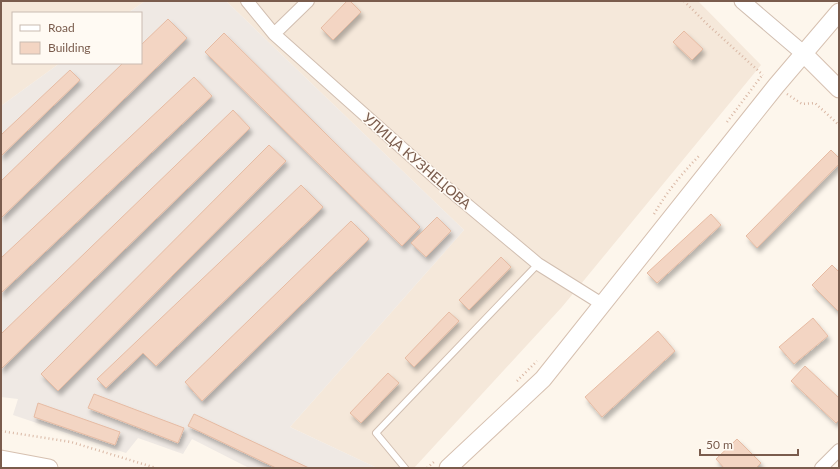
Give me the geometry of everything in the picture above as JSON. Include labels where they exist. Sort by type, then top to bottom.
[{"type":"main road","points":[[442,464],[542,379],[776,86],[839,12]]},
{"type":"main road","points":[[803,53],[839,89]]},
{"type":"main road","points":[[1,459],[48,468]]},
{"type":"street","name":"УЛИЦА КУЗНЕЦОВА","points":[[248,1],[274,34],[440,182],[538,264],[602,304]]},
{"type":"street","points":[[274,34],[308,1]]},
{"type":"street","points":[[742,1],[803,53]]},
{"type":"street","points":[[821,468],[839,450]]},
{"type":"lane","points":[[405,468],[376,433],[538,264]]},
{"type":"path","points":[[684,1],[708,25],[776,86],[802,104],[815,103],[839,125]]},
{"type":"path","points":[[726,123],[763,74]]},
{"type":"path","points":[[651,218],[677,180],[702,153]]},
{"type":"path","points":[[512,386],[539,359]]},
{"type":"path","points":[[1,431],[72,442],[156,468]]},
{"type":"path","points":[[427,468],[442,464]]},
{"type":"shaded area","points":[[1,1],[145,1],[129,12],[12,12],[12,64],[59,64],[1,106]]},
{"type":"shaded area","points":[[145,1],[226,1],[464,230],[290,427],[377,468],[249,468],[192,439],[183,454],[138,438],[126,453],[13,415],[18,399],[1,397],[1,106],[59,64],[142,64],[142,12],[129,12]]},
{"type":"shaded area","points":[[226,1],[698,1],[761,65],[562,307],[414,468],[377,468],[290,427],[464,230]]},
{"type":"building","points":[[347,1],[350,1],[361,12],[333,40],[321,28]]},
{"type":"building","points":[[168,19],[187,38],[1,218],[1,181],[122,64],[142,64],[142,44]]},
{"type":"building","points":[[684,31],[703,49],[692,60],[673,42]]},
{"type":"building","points":[[224,33],[420,227],[402,246],[205,52]]},
{"type":"building","points":[[70,70],[80,80],[1,156],[1,135]]},
{"type":"building","points":[[194,77],[212,96],[1,293],[1,258]]},
{"type":"building","points":[[233,110],[250,128],[1,369],[1,334]]},
{"type":"building","points":[[269,145],[286,161],[58,391],[41,374]]},
{"type":"building","points":[[831,150],[839,158],[839,164],[757,248],[746,236]]},
{"type":"building","points":[[301,185],[323,207],[156,366],[143,353],[106,388],[97,379]]},
{"type":"building","points":[[711,214],[721,225],[657,283],[647,273]]},
{"type":"building","points":[[437,217],[451,231],[426,257],[411,243]]},
{"type":"building","points":[[351,221],[369,239],[202,401],[185,382]]},
{"type":"building","points":[[501,257],[511,267],[469,310],[459,300]]},
{"type":"building","points":[[832,265],[839,272],[839,312],[812,285]]},
{"type":"building","points":[[449,312],[459,321],[414,367],[405,358]]},
{"type":"building","points":[[813,318],[828,336],[794,364],[779,347]]},
{"type":"building","points":[[658,331],[675,351],[602,417],[585,397]]},
{"type":"building","points":[[805,366],[839,398],[839,420],[836,423],[791,381]]},
{"type":"building","points":[[388,373],[399,383],[361,423],[350,413]]},
{"type":"building","points":[[94,394],[184,428],[178,443],[88,408]]},
{"type":"building","points":[[38,403],[120,432],[115,445],[34,417]]},
{"type":"building","points":[[194,414],[309,468],[276,468],[188,426]]},
{"type":"building","points":[[737,439],[761,463],[756,468],[724,468],[716,459]]}]
